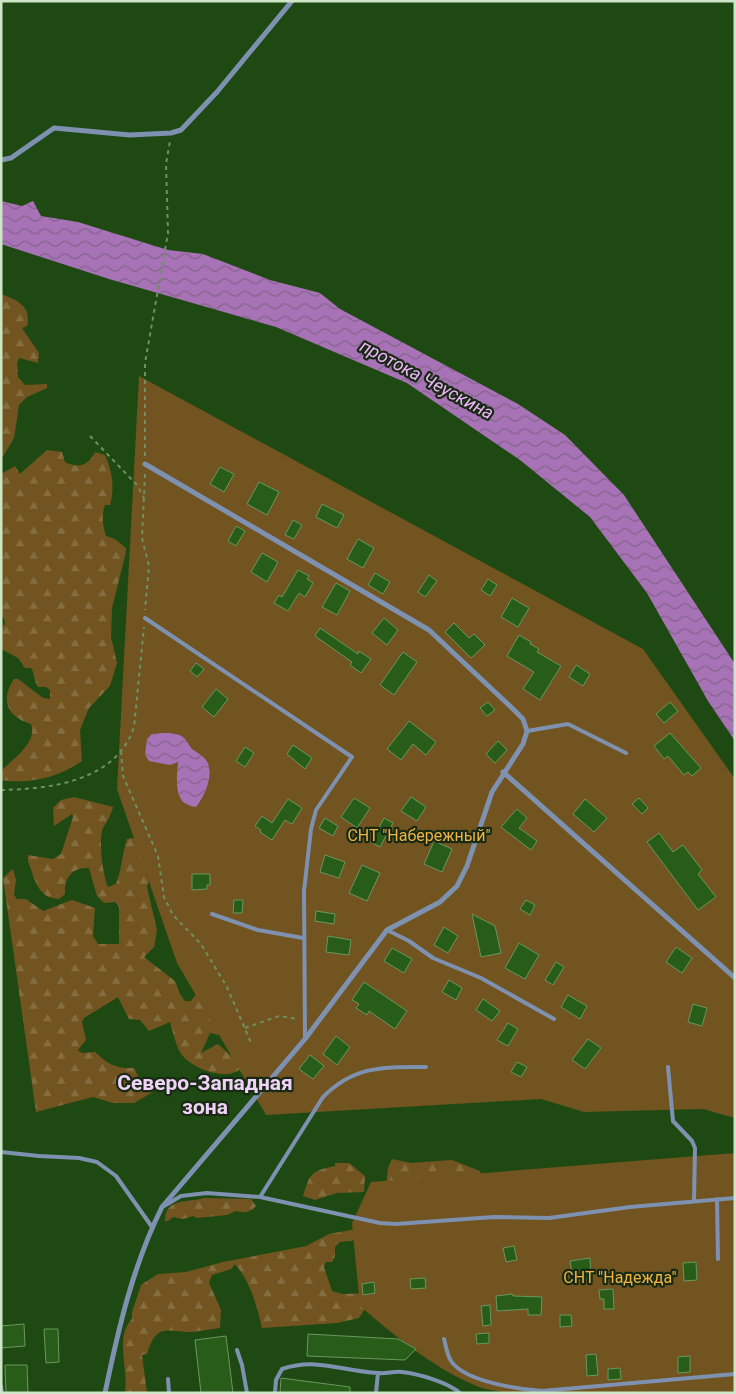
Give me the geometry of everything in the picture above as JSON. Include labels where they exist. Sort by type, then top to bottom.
[{"type":"street","points":[[1,160],[11,158],[54,128],[130,134],[171,133],[181,130],[216,92],[292,1]]},
{"type":"street","points":[[104,1393],[129,1293],[152,1227],[162,1207],[305,1039],[386,930],[440,902],[458,886],[467,866],[492,792],[523,744],[527,731],[523,719],[429,630],[145,464]]},
{"type":"street","points":[[504,772],[735,978]]},
{"type":"lane","points":[[145,618],[352,756],[316,810],[311,829],[304,891],[305,1039]]},
{"type":"lane","points":[[527,731],[568,724],[626,754]]},
{"type":"lane","points":[[212,914],[258,930],[304,938]]},
{"type":"lane","points":[[386,930],[409,941],[432,958],[481,978],[554,1019]]},
{"type":"lane","points":[[260,1197],[323,1097],[336,1085],[351,1075],[369,1069],[426,1067]]},
{"type":"lane","points":[[668,1067],[673,1121],[692,1141],[695,1148],[694,1201]]},
{"type":"lane","points":[[1,1152],[79,1158],[97,1162],[116,1176],[152,1227]]},
{"type":"lane","points":[[162,1207],[181,1196],[192,1193],[260,1197],[380,1223],[396,1224],[494,1218],[548,1218],[630,1207],[735,1198]]},
{"type":"lane","points":[[717,1199],[718,1259]]},
{"type":"lane","points":[[444,1339],[450,1360],[457,1368],[496,1385],[514,1389],[542,1391],[735,1374]]},
{"type":"lane","points":[[237,1350],[247,1393]]},
{"type":"lane","points":[[275,1393],[276,1380],[282,1369],[298,1364],[331,1364],[378,1374],[402,1372],[440,1382],[460,1393]]},
{"type":"lane","points":[[376,1393],[378,1374]]},
{"type":"lane","points":[[168,1379],[169,1393]]},
{"type":"lane","points":[[1,1386],[2,1393]]},
{"type":"path","points":[[1,790],[58,786],[89,774],[103,766],[121,751],[130,737],[137,706],[150,566],[142,538],[145,501],[145,363],[168,232],[166,164],[171,133]]},
{"type":"path","points":[[90,436],[137,485],[145,501]]},
{"type":"path","points":[[121,751],[123,776],[158,856],[164,897],[173,915],[201,944],[210,958],[227,987],[252,1045]]},
{"type":"path","points":[[245,1028],[279,1016],[304,1020]]},
{"type":"green space","points":[[1,294],[18,301],[25,309],[28,319],[27,326],[22,328],[39,353],[38,363],[19,358],[17,363],[18,377],[25,385],[47,384],[47,388],[27,397],[19,405],[14,438],[1,460]]},
{"type":"green space","name":"СНТ \"Набережный\"","points":[[139,376],[643,649],[735,779],[735,1118],[703,1109],[584,1112],[541,1099],[266,1115],[177,963],[117,789]]},
{"type":"green space","points":[[47,450],[62,452],[65,462],[75,465],[87,463],[95,452],[105,455],[109,467],[112,479],[112,492],[110,505],[105,505],[104,509],[104,528],[106,536],[115,539],[126,548],[112,608],[111,637],[117,663],[110,686],[89,708],[80,730],[82,761],[53,776],[23,781],[1,780],[1,771],[28,744],[32,731],[31,724],[16,717],[8,707],[7,694],[14,679],[18,679],[43,698],[50,699],[50,690],[46,687],[38,687],[31,668],[25,668],[18,658],[1,649],[1,628],[5,624],[4,618],[1,618],[1,474],[15,466],[20,474]]},
{"type":"green space","points":[[74,797],[113,807],[103,828],[101,840],[103,866],[108,887],[116,884],[127,839],[133,838],[143,843],[152,872],[147,887],[157,930],[154,947],[144,957],[175,981],[185,1001],[191,1001],[201,987],[223,1036],[210,1033],[201,1053],[218,1044],[240,1064],[241,1068],[235,1072],[220,1074],[194,1065],[180,1052],[170,1022],[149,1031],[140,1020],[129,1019],[118,997],[84,1018],[82,1022],[86,1040],[78,1050],[82,1053],[95,1052],[108,1063],[117,1067],[134,1068],[139,1078],[149,1081],[153,1092],[134,1103],[113,1103],[93,1097],[36,1112],[3,878],[13,869],[16,880],[14,895],[17,899],[26,899],[43,911],[72,900],[95,908],[93,936],[98,944],[119,944],[119,907],[116,902],[104,903],[97,896],[89,868],[78,869],[70,875],[66,883],[65,894],[59,899],[52,898],[41,891],[35,881],[28,861],[28,855],[53,859],[61,854],[73,817],[72,814],[54,826],[53,808],[61,800]]},
{"type":"green space","name":"СНТ \"Надежда\"","points":[[735,1153],[735,1393],[509,1393],[486,1389],[463,1380],[432,1362],[360,1306],[352,1223],[371,1182]]},
{"type":"green space","points":[[392,1159],[411,1163],[452,1160],[480,1171],[482,1179],[386,1184],[388,1168]]},
{"type":"green space","points":[[335,1163],[349,1163],[365,1176],[364,1192],[337,1193],[315,1200],[303,1196],[312,1175],[320,1170],[335,1166]]},
{"type":"green space","points":[[204,1198],[251,1199],[256,1206],[247,1212],[236,1211],[227,1215],[197,1218],[193,1216],[183,1219],[173,1217],[165,1221],[166,1213],[173,1204]]},
{"type":"green space","points":[[356,1229],[357,1240],[340,1242],[335,1247],[335,1256],[332,1262],[326,1262],[324,1267],[332,1291],[342,1294],[371,1293],[368,1304],[359,1318],[337,1323],[262,1328],[249,1286],[235,1264],[231,1269],[212,1275],[209,1283],[221,1310],[220,1328],[192,1332],[163,1331],[159,1333],[147,1354],[142,1355],[147,1393],[125,1393],[124,1335],[132,1319],[132,1312],[141,1285],[158,1274],[186,1272],[223,1262],[306,1246],[329,1234]]},
{"type":"water","name":"протока Чеускина","points":[[1,201],[22,206],[33,201],[41,216],[78,222],[168,250],[203,254],[270,280],[320,293],[340,309],[518,404],[565,435],[624,495],[735,664],[735,741],[708,701],[647,593],[590,517],[520,460],[407,383],[276,327],[109,279],[1,244]]},
{"type":"water","points":[[163,733],[183,737],[192,749],[204,758],[208,764],[210,770],[208,783],[203,797],[196,807],[183,802],[179,796],[177,783],[178,762],[170,765],[149,761],[145,754],[147,739],[152,734]]},
{"type":"building","points":[[220,467],[234,474],[224,492],[210,484]]},
{"type":"building","points":[[259,482],[279,492],[267,515],[247,504]]},
{"type":"building","points":[[322,504],[344,515],[337,528],[316,517]]},
{"type":"building","points":[[293,520],[302,525],[294,539],[285,535]]},
{"type":"building","points":[[236,526],[245,531],[236,546],[228,541]]},
{"type":"building","points":[[358,539],[374,548],[363,568],[347,559]]},
{"type":"building","points":[[262,553],[278,562],[267,582],[251,572]]},
{"type":"building","points":[[298,570],[309,576],[307,579],[313,583],[305,597],[299,593],[288,611],[274,603],[279,595],[282,597]]},
{"type":"building","points":[[375,573],[390,582],[383,594],[368,585]]},
{"type":"building","points":[[429,575],[437,581],[425,597],[418,592]]},
{"type":"building","points":[[488,579],[497,585],[490,596],[481,590]]},
{"type":"building","points":[[336,583],[350,591],[337,615],[322,607]]},
{"type":"building","points":[[512,598],[529,608],[518,627],[501,617]]},
{"type":"building","points":[[384,618],[398,630],[387,645],[372,633]]},
{"type":"building","points":[[454,623],[469,638],[474,634],[485,645],[471,658],[445,632]]},
{"type":"building","points":[[320,628],[358,654],[359,651],[371,659],[361,673],[350,665],[352,662],[315,636]]},
{"type":"building","points":[[519,635],[539,649],[537,652],[561,666],[540,700],[523,689],[534,672],[507,656]]},
{"type":"building","points":[[403,652],[417,662],[394,695],[380,685]]},
{"type":"building","points":[[196,663],[204,669],[197,677],[190,671]]},
{"type":"building","points":[[576,665],[590,674],[583,686],[569,677]]},
{"type":"building","points":[[216,689],[228,699],[214,717],[202,707]]},
{"type":"building","points":[[488,702],[495,710],[487,716],[480,708]]},
{"type":"building","points":[[670,702],[678,711],[664,723],[656,714]]},
{"type":"building","points":[[409,721],[436,742],[426,755],[413,744],[401,760],[387,749]]},
{"type":"building","points":[[670,733],[701,768],[692,776],[688,772],[684,775],[668,756],[664,759],[654,746]]},
{"type":"building","points":[[498,741],[507,750],[495,763],[486,754]]},
{"type":"building","points":[[293,745],[312,758],[305,769],[287,754]]},
{"type":"building","points":[[245,747],[254,753],[245,767],[236,761]]},
{"type":"building","points":[[411,797],[426,807],[417,821],[401,811]]},
{"type":"building","points":[[354,798],[370,808],[357,828],[341,817]]},
{"type":"building","points":[[639,798],[648,808],[642,814],[632,804]]},
{"type":"building","points":[[288,799],[302,808],[292,824],[285,820],[272,840],[255,826],[262,816],[272,823]]},
{"type":"building","points":[[585,799],[607,818],[594,832],[573,814]]},
{"type":"building","points":[[517,809],[527,818],[519,828],[537,841],[531,850],[501,827]]},
{"type":"building","points":[[325,818],[338,826],[333,836],[319,828]]},
{"type":"building","points":[[384,818],[393,823],[380,847],[371,842]]},
{"type":"building","points":[[659,833],[673,852],[683,845],[702,870],[698,874],[716,897],[698,910],[647,842]]},
{"type":"building","points":[[434,841],[452,849],[442,872],[424,864]]},
{"type":"building","points":[[325,855],[345,862],[339,878],[320,872]]},
{"type":"building","points":[[362,865],[380,873],[367,901],[349,893]]},
{"type":"building","points":[[192,874],[210,874],[210,885],[207,885],[207,889],[192,890]]},
{"type":"building","points":[[234,900],[243,900],[242,913],[233,913]]},
{"type":"building","points":[[526,900],[535,905],[530,915],[520,909]]},
{"type":"building","points":[[316,911],[335,914],[334,924],[315,921]]},
{"type":"building","points":[[472,914],[495,926],[501,953],[481,957]]},
{"type":"building","points":[[444,927],[458,936],[448,953],[434,945]]},
{"type":"building","points":[[328,936],[351,940],[349,955],[326,952]]},
{"type":"building","points":[[519,943],[539,955],[525,979],[505,968]]},
{"type":"building","points":[[676,947],[692,958],[682,973],[666,962]]},
{"type":"building","points":[[392,948],[412,959],[404,973],[384,961]]},
{"type":"building","points":[[556,962],[564,967],[553,985],[545,980]]},
{"type":"building","points":[[449,980],[462,988],[456,1000],[442,992]]},
{"type":"building","points":[[364,982],[407,1011],[395,1029],[369,1011],[367,1015],[356,1008],[359,1004],[352,1000]]},
{"type":"building","points":[[568,995],[587,1006],[580,1019],[561,1007]]},
{"type":"building","points":[[483,999],[500,1011],[492,1021],[476,1010]]},
{"type":"building","points":[[693,1004],[707,1008],[702,1026],[688,1022]]},
{"type":"building","points":[[508,1023],[518,1029],[508,1046],[497,1040]]},
{"type":"building","points":[[336,1036],[350,1047],[337,1065],[323,1054]]},
{"type":"building","points":[[588,1039],[601,1048],[585,1069],[572,1060]]},
{"type":"building","points":[[310,1055],[324,1066],[313,1079],[299,1069]]},
{"type":"building","points":[[517,1062],[527,1067],[521,1077],[511,1072]]},
{"type":"building","points":[[514,1246],[517,1260],[506,1262],[503,1248]]},
{"type":"building","points":[[590,1258],[591,1279],[580,1281],[578,1272],[572,1273],[570,1261]]},
{"type":"building","points":[[696,1262],[697,1280],[684,1281],[683,1263]]},
{"type":"building","points":[[425,1278],[426,1288],[411,1289],[410,1279]]},
{"type":"building","points":[[374,1282],[375,1293],[363,1295],[362,1284]]},
{"type":"building","points":[[613,1289],[614,1309],[604,1309],[604,1299],[600,1299],[599,1290]]},
{"type":"building","points":[[512,1294],[513,1296],[542,1297],[541,1315],[528,1315],[528,1309],[497,1311],[496,1296]]},
{"type":"building","points":[[490,1305],[491,1325],[483,1326],[481,1306]]},
{"type":"building","points":[[560,1315],[571,1315],[572,1326],[560,1327]]},
{"type":"building","points":[[24,1324],[25,1346],[1,1348],[1,1326]]},
{"type":"building","points":[[44,1329],[58,1329],[59,1362],[46,1363]]},
{"type":"building","points":[[489,1333],[489,1343],[477,1344],[476,1334]]},
{"type":"building","points":[[308,1334],[398,1339],[416,1349],[405,1360],[307,1356]]},
{"type":"building","points":[[226,1336],[233,1393],[201,1393],[195,1340]]},
{"type":"building","points":[[596,1354],[598,1375],[587,1376],[586,1355]]},
{"type":"building","points":[[690,1356],[690,1372],[678,1373],[678,1357]]},
{"type":"building","points":[[5,1365],[27,1365],[28,1393],[6,1393]]},
{"type":"building","points":[[620,1368],[621,1379],[608,1380],[608,1369]]},
{"type":"building","points":[[281,1378],[350,1387],[350,1393],[280,1393]]},
{"type":"district","name":"Северо-Западная зона","points":[[205,1095]]}]
